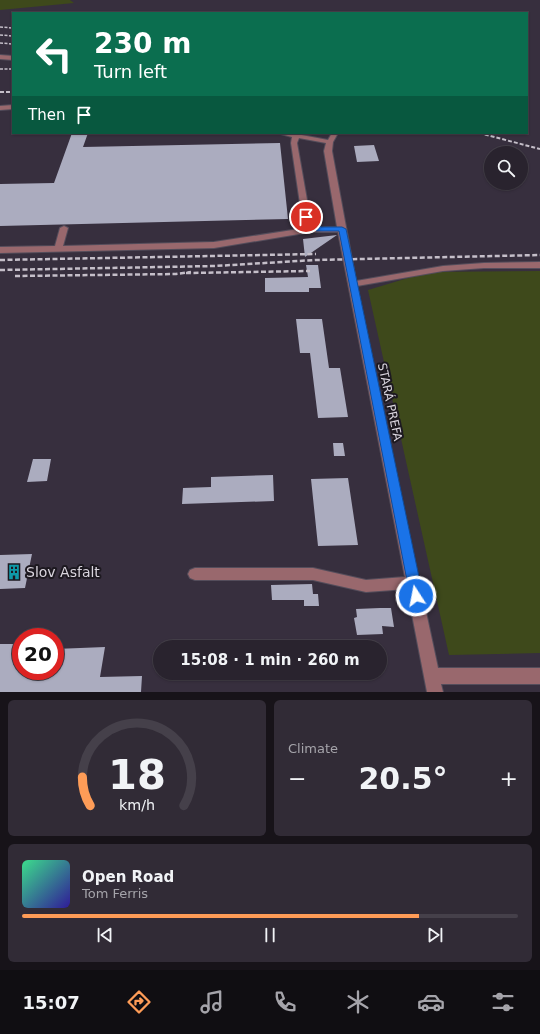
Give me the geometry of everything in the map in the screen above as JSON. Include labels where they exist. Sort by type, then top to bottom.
[{"type":"street","points":[[0,57],[12,58]]},
{"type":"street","points":[[0,108],[12,107]]},
{"type":"street","points":[[285,134],[332,138]]},
{"type":"street","points":[[296,136],[294,143],[306,217],[303,231]]},
{"type":"street","name":"STARÁ PREFA","points":[[332,138],[328,151],[342,229],[435,692]]},
{"type":"street","points":[[306,217],[319,230]]},
{"type":"street","points":[[58,248],[64,228]]},
{"type":"street","points":[[0,250],[214,245],[303,231],[342,229]]},
{"type":"street","points":[[353,284],[440,269],[496,265],[540,265]]},
{"type":"street","points":[[195,574],[313,574],[366,586],[414,582]]},
{"type":"street","points":[[432,676],[540,676]]},
{"type":"green space","points":[[0,0],[70,0],[74,3],[0,10]]},
{"type":"green space","points":[[540,271],[540,653],[449,655],[368,290],[428,272]]},
{"type":"building","points":[[72,134],[88,134],[83,147],[280,143],[288,219],[0,226],[0,184],[54,183]]},
{"type":"building","points":[[374,145],[379,161],[357,162],[354,146]]},
{"type":"building","points":[[337,235],[305,257],[303,239]]},
{"type":"building","points":[[306,265],[318,265],[321,288],[309,288],[309,292],[265,292],[265,278],[308,277]]},
{"type":"building","points":[[296,319],[322,319],[329,368],[340,368],[348,417],[318,418],[310,353],[300,353]]},
{"type":"building","points":[[333,443],[343,443],[345,456],[334,456]]},
{"type":"building","points":[[33,459],[51,459],[47,481],[27,482]]},
{"type":"building","points":[[273,475],[274,501],[182,504],[183,488],[211,487],[211,477]]},
{"type":"building","points":[[348,478],[358,545],[318,546],[311,479]]},
{"type":"building","name":"Slov Asfalt","points":[[32,554],[25,588],[0,589],[0,555]]},
{"type":"building","points":[[312,584],[313,594],[318,594],[319,606],[304,606],[304,600],[272,600],[271,585]]},
{"type":"building","points":[[391,608],[394,627],[382,626],[383,634],[357,635],[354,618],[357,617],[356,609]]},
{"type":"building","points":[[0,644],[12,644],[12,680],[64,680],[64,649],[105,647],[100,677],[142,676],[141,692],[0,692]]},
{"type":"railway","points":[[0,27],[12,28]]},
{"type":"railway","points":[[0,35],[12,36]]},
{"type":"railway","points":[[0,43],[12,44]]},
{"type":"railway","points":[[0,69],[12,69]]},
{"type":"railway","points":[[0,92],[12,92]]},
{"type":"railway","points":[[483,134],[540,149]]},
{"type":"railway","points":[[0,260],[316,254]]},
{"type":"railway","points":[[0,270],[215,266],[315,260],[540,255]]},
{"type":"railway","points":[[186,273],[310,271]]},
{"type":"railway","points":[[15,276],[176,274],[191,272]]},
{"type":"place","name":"Slov Asfalt","points":[[14,572]]},
{"type":"route","points":[[306,217],[319,230],[342,229],[416,596]]}]
